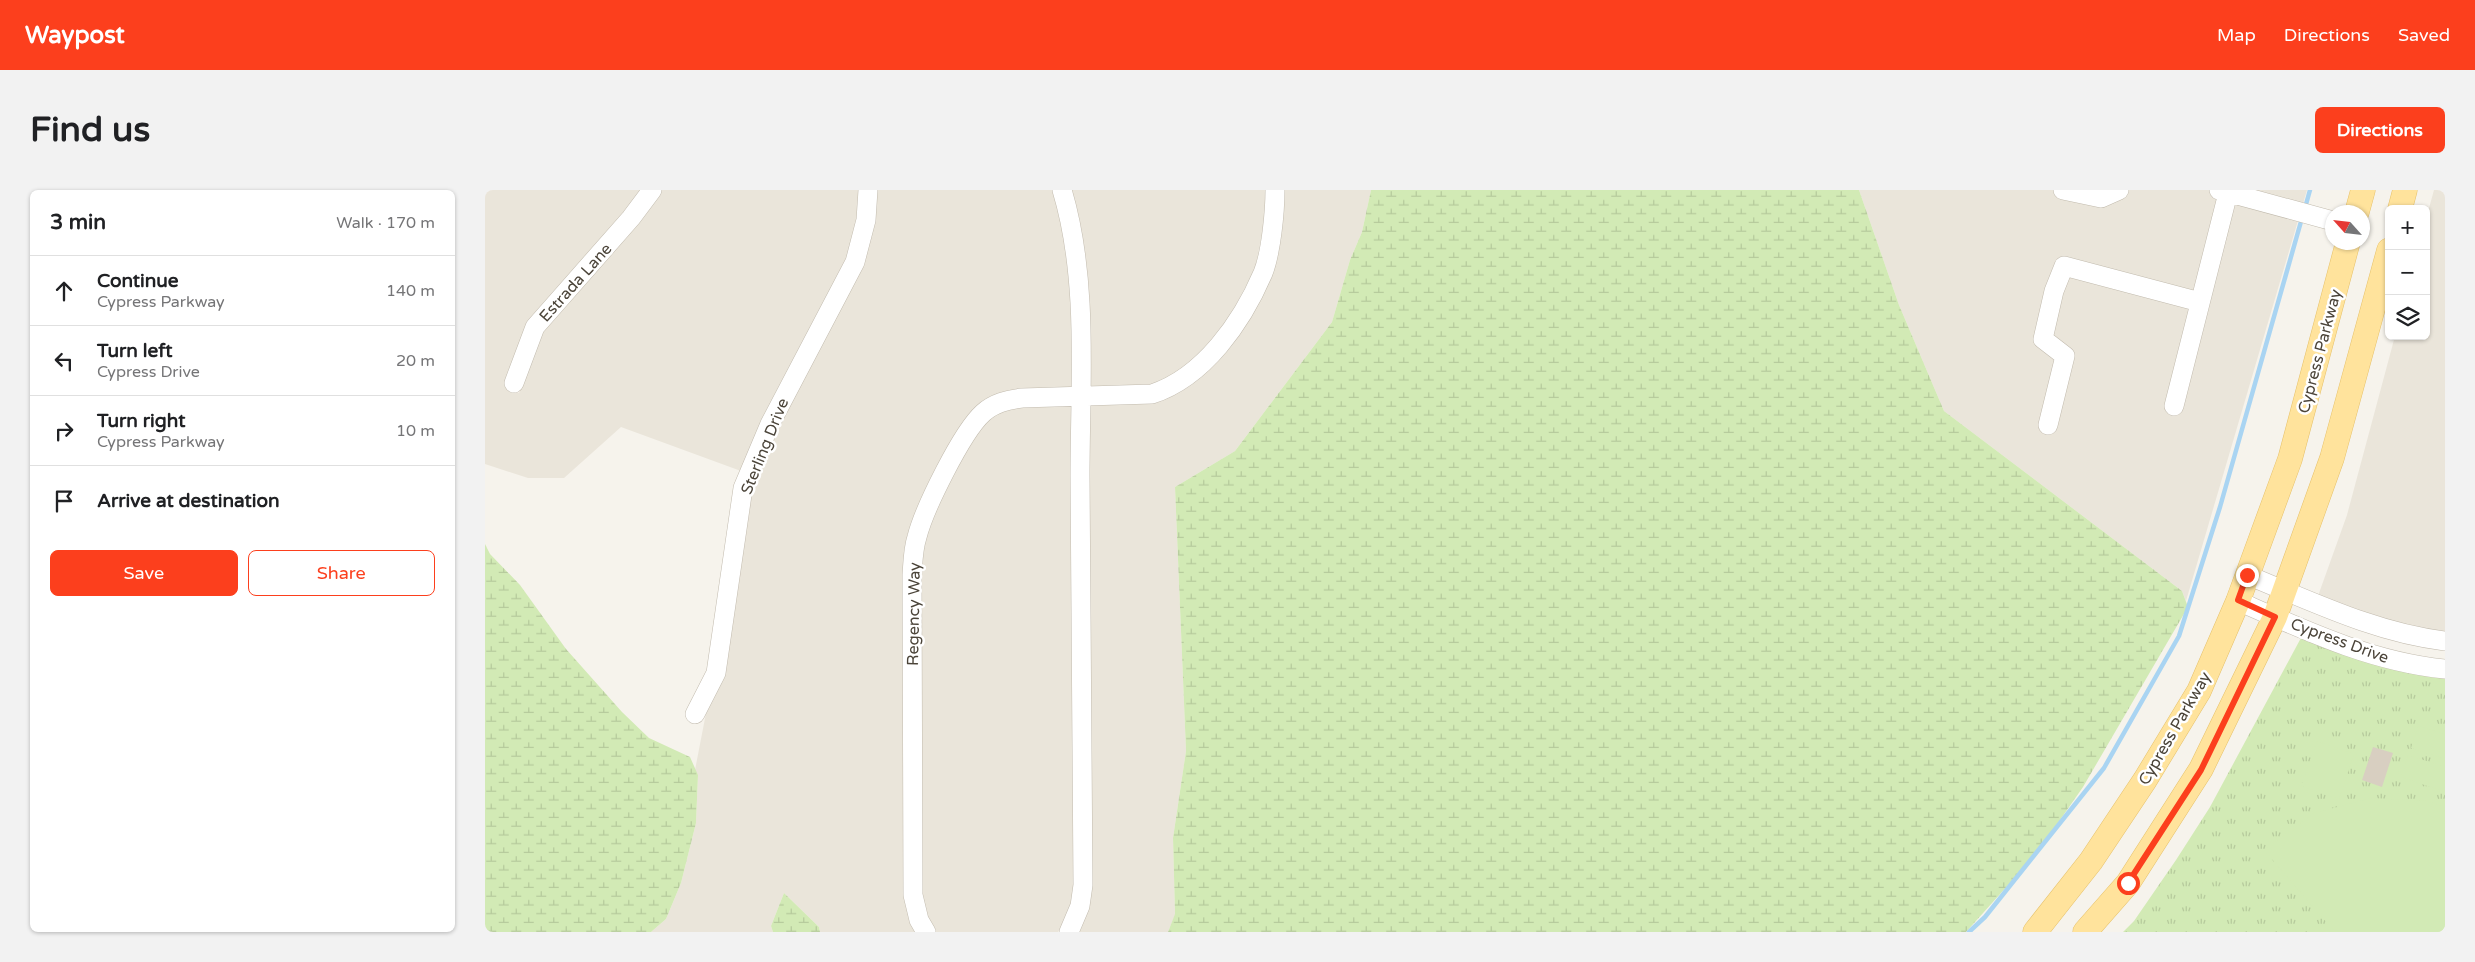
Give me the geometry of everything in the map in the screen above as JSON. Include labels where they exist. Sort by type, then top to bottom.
[{"type":"main road","points":[[2359,205],[2363,190]]},
{"type":"main road","points":[[2401,205],[2405,190]]},
{"type":"main road","name":"Cypress Parkway","points":[[2035,932],[2091,861],[2145,780],[2199,691],[2238,600],[2290,459],[2347,250]]},
{"type":"main road","points":[[2085,932],[2128,883],[2201,770],[2275,617],[2332,458],[2385,265]]},
{"type":"street","name":"Estrada Lane","points":[[514,383],[535,327],[631,218],[652,190]]},
{"type":"street","name":"Sterling Drive","points":[[695,714],[716,674],[743,488],[769,424],[855,262],[866,220],[868,190]]},
{"type":"street","points":[[1062,190],[1071,220],[1082,331],[1080,397],[1083,885],[1080,906],[1069,932]]},
{"type":"street","name":"Regency Way","points":[[926,932],[916,907],[913,882],[912,575],[916,538],[927,508],[965,436],[983,413],[1005,400],[1151,394],[1169,388],[1201,363],[1232,330],[1263,272],[1275,210],[1275,190]]},
{"type":"street","points":[[2063,190],[2101,198],[2119,190]]},
{"type":"street","points":[[2174,406],[2200,302],[2223,191],[2325,219]]},
{"type":"street","points":[[2048,425],[2065,356],[2043,339],[2054,291],[2064,266],[2200,302]]},
{"type":"street","points":[[2247,575],[2395,632],[2445,641]]},
{"type":"street","name":"Cypress Drive","points":[[2238,600],[2275,617],[2376,655],[2445,669]]},
{"type":"shaded area","points":[[485,190],[642,190],[625,213],[528,322],[504,386],[519,393],[542,331],[638,223],[662,190],[859,190],[858,218],[847,259],[741,471],[621,427],[564,478],[528,478],[485,464]]},
{"type":"shaded area","points":[[876,190],[1054,190],[1063,220],[1074,330],[1072,389],[1003,393],[919,504],[917,932],[820,932],[819,927],[784,893],[771,926],[773,932],[651,932],[666,919],[681,883],[696,823],[698,775],[695,770],[707,708],[724,675],[751,491]]},
{"type":"shaded area","points":[[1070,190],[1266,190],[1267,209],[1255,269],[1225,325],[1196,358],[1165,381],[1149,386],[1089,389],[1090,331],[1079,220]]},
{"type":"shaded area","points":[[1283,190],[1371,190],[1362,232],[1350,260],[1332,322],[1235,451],[1175,487],[1186,751],[1173,838],[1175,915],[1168,932],[1079,932],[1088,909],[1088,404],[1173,395],[1271,274],[1283,212]]},
{"type":"shaded area","points":[[1859,190],[2307,190],[2186,601],[2182,591],[1944,411],[1899,305]]},
{"type":"shaded area","points":[[2434,190],[2445,190],[2445,634],[2396,625],[2318,596],[2347,515],[2394,340],[2430,340],[2430,205]]},
{"type":"shaded area","points":[[1072,404],[1075,884],[1072,903],[1066,922],[1058,932],[936,932],[927,918],[922,895],[920,576],[924,540],[934,512],[972,440],[989,419],[1009,407]]},
{"type":"green space","points":[[1371,190],[1859,190],[1899,305],[1944,411],[2182,591],[2188,607],[2083,787],[2037,853],[1966,932],[1168,932],[1175,914],[1173,838],[1186,751],[1175,487],[1235,451],[1332,322],[1350,260],[1362,232]]},
{"type":"green space","points":[[485,544],[490,554],[520,585],[566,649],[622,712],[649,738],[690,757],[698,775],[696,823],[681,883],[666,919],[651,932],[485,932]]},
{"type":"green space","points":[[2302,636],[2445,676],[2445,932],[2123,932],[2134,921],[2210,807]]},
{"type":"green space","points":[[2418,726],[2445,734],[2445,759],[2411,748]]},
{"type":"green space","points":[[2317,741],[2354,754],[2339,799],[2301,786]]},
{"type":"green space","points":[[2408,755],[2445,767],[2445,792],[2401,777]]},
{"type":"green space","points":[[2372,798],[2428,801],[2445,807],[2445,932],[2335,932],[2264,850],[2314,813]]},
{"type":"green space","points":[[784,893],[819,927],[820,932],[773,932],[771,926]]},
{"type":"building","points":[[2373,747],[2393,753],[2382,787],[2362,780]]},
{"type":"waterway","points":[[2305,208],[2310,190]]},
{"type":"waterway","points":[[1969,932],[1985,917],[2104,768],[2179,636],[2220,507],[2302,218]]},
{"type":"route","points":[[2128,883],[2201,770],[2275,617],[2238,600],[2247,575]]}]
